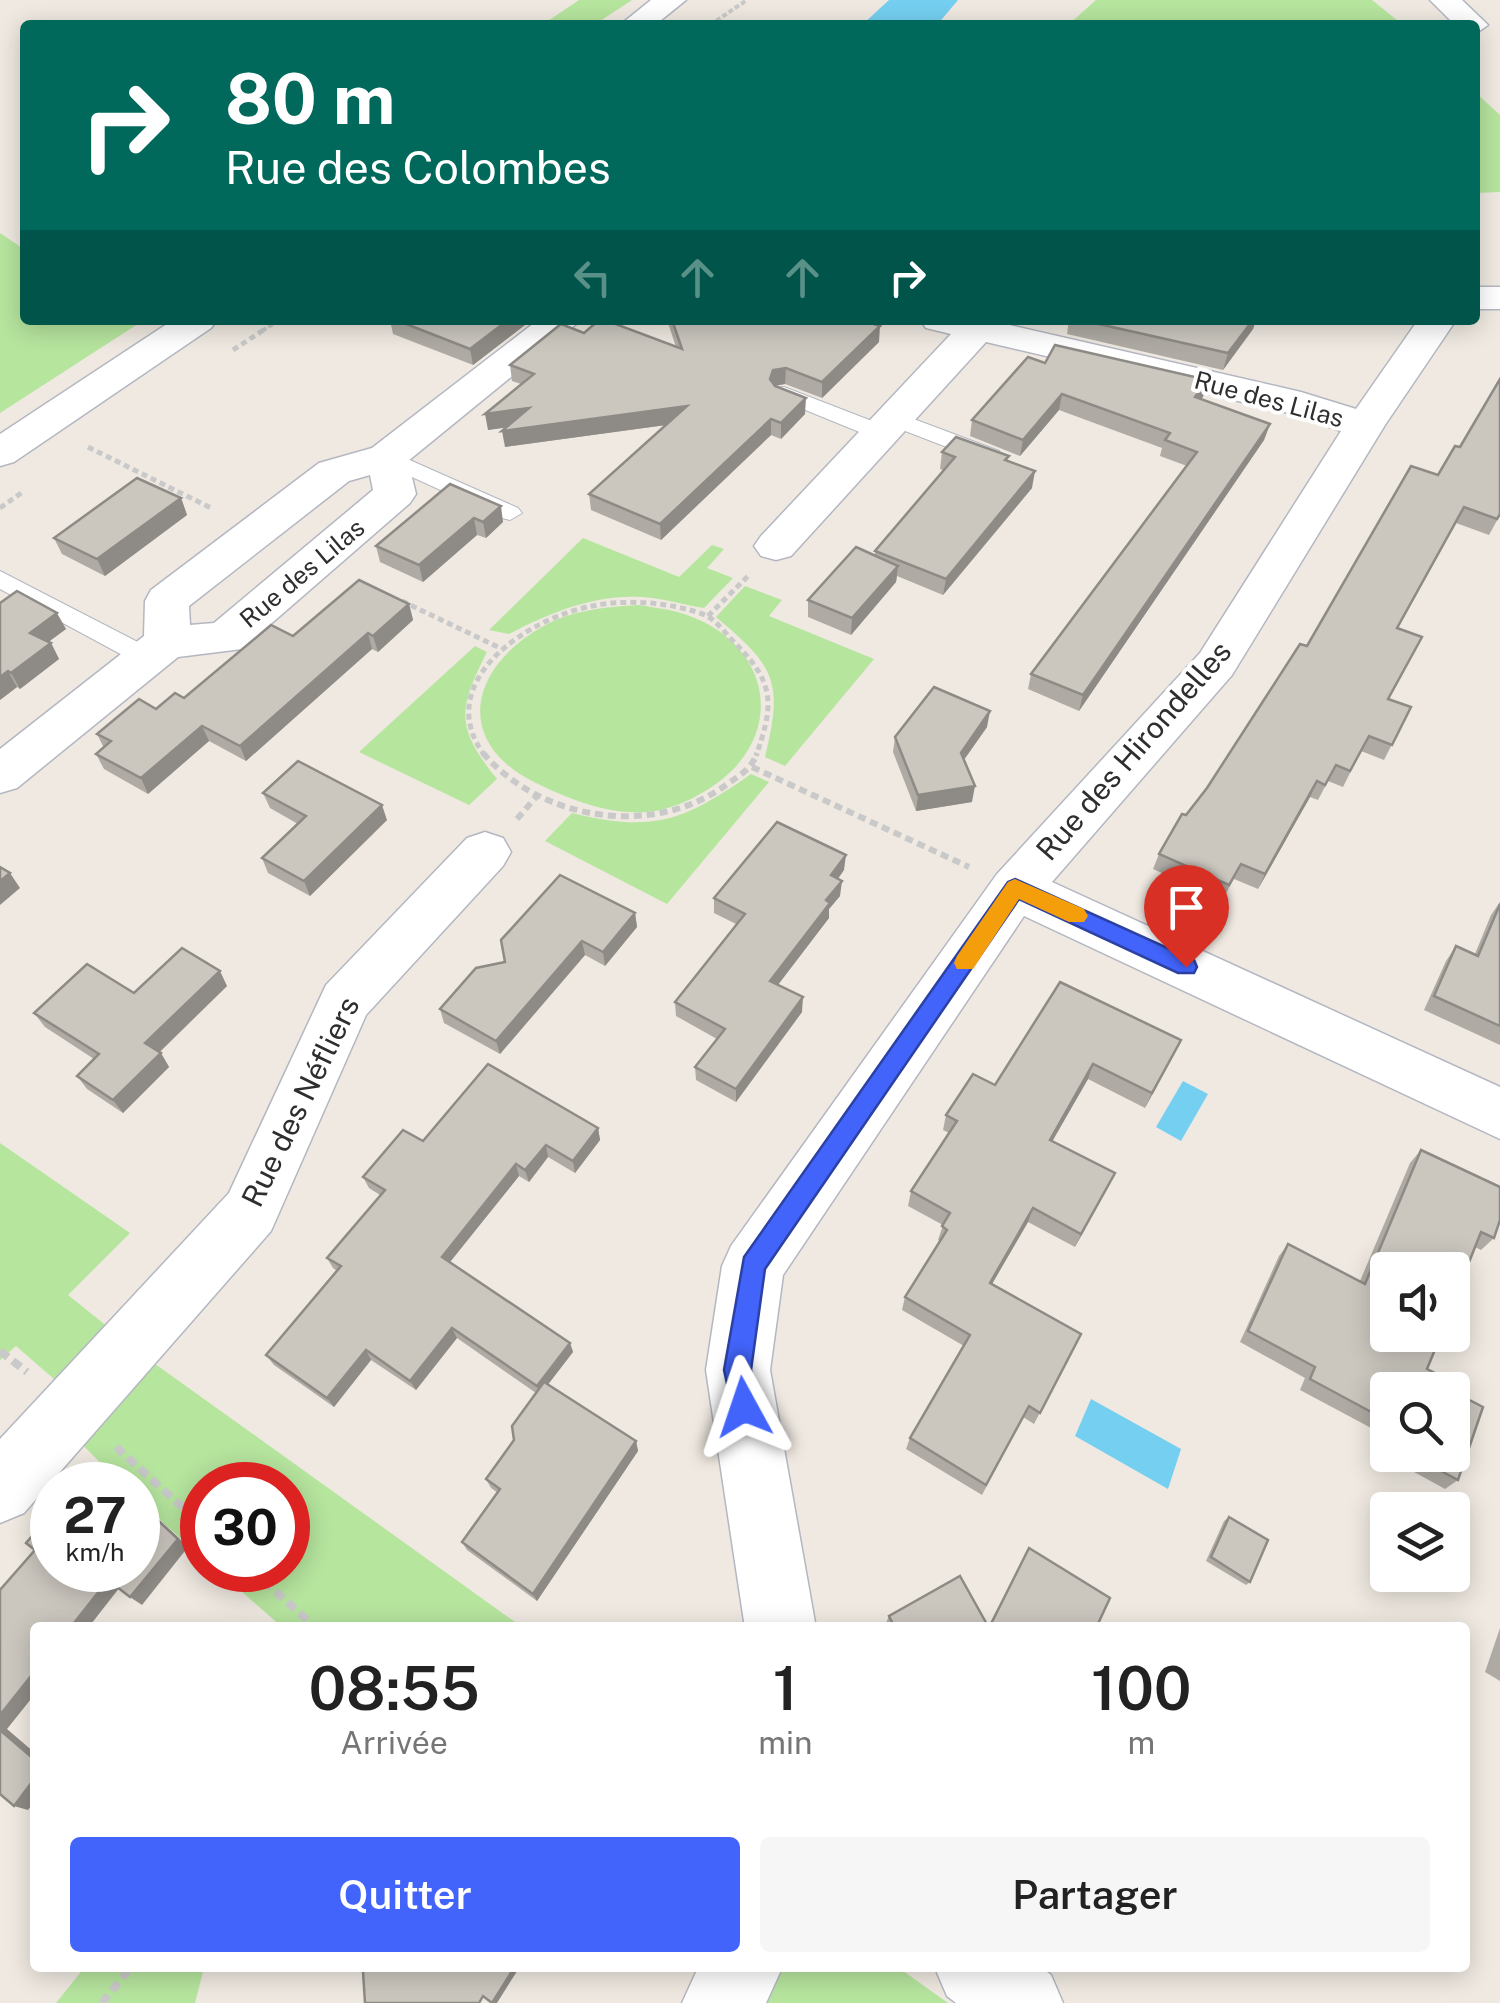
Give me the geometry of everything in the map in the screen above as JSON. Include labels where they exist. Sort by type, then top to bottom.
[{"type":"street","points":[[642,20],[671,0]]},
{"type":"street","points":[[1445,0],[1467,20]]},
{"type":"street","points":[[1480,32],[1500,50]]},
{"type":"street","points":[[0,452],[190,325]]},
{"type":"street","name":"Rue des Lilas","points":[[387,457],[395,494],[226,638],[158,650],[167,600],[334,472],[387,457],[548,325]]},
{"type":"street","points":[[776,546],[888,426],[958,325]]},
{"type":"street","name":"Rue des Lilas","points":[[958,325],[1301,404],[1365,425]]},
{"type":"street","name":"Rue des Hirondelles","points":[[780,1622],[738,1370],[753,1266],[1015,888],[1216,664],[1365,425],[1434,325]]},
{"type":"street","points":[[0,775],[158,650]]},
{"type":"street","name":"Rue des Néfliers","points":[[0,1488],[250,1212],[345,1001],[484,852]]},
{"type":"street","points":[[1015,888],[1500,1114]]},
{"type":"street","points":[[722,2003],[740,1972]]},
{"type":"street","points":[[980,1972],[1023,2003]]},
{"type":"lane","points":[[784,393],[1008,462]]},
{"type":"lane","points":[[387,457],[510,513]]},
{"type":"lane","points":[[0,579],[158,650]]},
{"type":"path","points":[[717,20],[747,0]]},
{"type":"path","points":[[708,616],[776,546]]},
{"type":"path","points":[[642,602],[708,616],[761,670],[770,716],[752,767],[710,798],[662,815],[612,817],[536,797],[505,779],[481,751],[468,710],[478,677],[500,648],[547,620],[591,606],[642,602]]},
{"type":"path","points":[[752,767],[1015,888]]},
{"type":"path","points":[[73,1408],[180,1505]]},
{"type":"path","points":[[276,1592],[309,1622]]},
{"type":"path","points":[[102,2003],[127,1972]]},
{"type":"green space","points":[[579,0],[632,0],[602,20],[549,20]]},
{"type":"green space","points":[[1096,0],[1372,0],[1397,20],[1074,20]]},
{"type":"green space","points":[[1480,97],[1500,115],[1500,192],[1480,193]]},
{"type":"green space","points":[[0,233],[20,247],[20,325],[136,325],[0,413]]},
{"type":"green space","points":[[583,538],[679,577],[712,545],[724,549],[707,568],[733,578],[704,608],[624,597],[556,612],[509,634],[489,630]]},
{"type":"green space","points":[[745,586],[782,600],[769,616],[874,659],[785,766],[765,757],[774,710],[769,676],[751,649],[716,617]]},
{"type":"green space","points":[[638,605],[683,613],[723,634],[755,674],[759,721],[751,745],[736,767],[694,798],[662,810],[616,811],[556,792],[508,765],[491,746],[482,725],[481,704],[499,662],[542,627],[577,613]]},
{"type":"green space","points":[[475,646],[487,652],[470,689],[465,717],[474,745],[497,779],[469,805],[359,752]]},
{"type":"green space","points":[[751,774],[769,782],[667,904],[545,841],[572,813],[625,822],[667,819],[706,803]]},
{"type":"green space","points":[[0,1143],[130,1233],[68,1295],[144,1356],[292,1462],[180,1462],[180,1538],[160,1520],[160,1462],[99,1462],[74,1436],[93,1413],[16,1346],[0,1360]]},
{"type":"green space","points":[[310,1475],[515,1622],[276,1622],[242,1592],[310,1592]]},
{"type":"green space","points":[[81,1972],[203,1972],[195,2003],[56,2003]]},
{"type":"green space","points":[[776,1972],[905,1972],[948,2003],[748,2003]]},
{"type":"water","points":[[889,0],[958,0],[941,20],[867,20]]},
{"type":"water","points":[[1183,1081],[1208,1094],[1181,1141],[1156,1127]]},
{"type":"water","points":[[1091,1399],[1181,1449],[1168,1489],[1075,1436]]},
{"type":"building","points":[[409,325],[501,325],[470,349]]},
{"type":"building","points":[[560,325],[584,333],[593,325],[618,325],[682,349],[674,325],[880,326],[822,382],[786,368],[773,370],[770,379],[775,386],[806,398],[781,423],[771,419],[660,524],[589,494],[687,406],[502,431],[529,408],[485,414],[534,374],[510,365]]},
{"type":"building","points":[[1103,325],[1249,325],[1228,353]]},
{"type":"building","points":[[1055,345],[1208,380],[1195,397],[1270,424],[1083,695],[1031,674],[1197,452],[1165,440],[1170,433],[1062,394],[1023,440],[972,420],[1028,357],[1045,363]]},
{"type":"building","points":[[1500,379],[1500,514],[1497,519],[1464,507],[1397,628],[1422,637],[1388,699],[1411,707],[1392,745],[1369,736],[1350,771],[1336,765],[1325,785],[1317,781],[1265,874],[1241,864],[1229,885],[1159,854],[1182,814],[1186,815],[1207,788],[1300,644],[1307,646],[1411,466],[1438,475],[1455,446],[1460,447]]},
{"type":"building","points":[[956,437],[1009,456],[1005,460],[1035,471],[946,579],[875,551],[955,457],[942,452]]},
{"type":"building","points":[[137,478],[181,498],[97,559],[54,538]]},
{"type":"building","points":[[450,484],[501,506],[483,522],[474,518],[419,565],[376,546]]},
{"type":"building","points":[[856,547],[898,566],[852,618],[808,600]]},
{"type":"building","points":[[359,580],[409,604],[373,636],[368,633],[240,746],[202,726],[141,778],[96,754],[111,741],[97,734],[139,699],[156,709],[175,693],[184,698],[271,625],[293,636]]},
{"type":"building","points":[[17,591],[57,613],[30,633],[51,643],[0,677],[0,603]]},
{"type":"building","points":[[934,687],[990,711],[961,753],[975,786],[918,795],[895,737]]},
{"type":"building","points":[[298,761],[382,805],[304,881],[262,858],[306,816],[263,793]]},
{"type":"building","points":[[777,822],[846,855],[831,875],[842,881],[826,900],[830,903],[770,981],[803,997],[736,1089],[695,1067],[725,1029],[675,1002],[745,914],[714,898]]},
{"type":"building","points":[[0,867],[10,873],[0,881]]},
{"type":"building","points":[[560,875],[635,913],[603,952],[582,941],[496,1041],[440,1009],[476,968],[505,962],[501,940]]},
{"type":"building","points":[[1500,904],[1500,1026],[1434,996],[1456,946],[1478,956]]},
{"type":"building","points":[[182,948],[220,971],[145,1043],[161,1053],[113,1100],[77,1076],[99,1054],[34,1013],[87,964],[134,993]]},
{"type":"building","points":[[1060,982],[1181,1040],[1152,1093],[1093,1064],[1050,1140],[1115,1173],[1081,1234],[1033,1208],[990,1283],[1081,1334],[1040,1413],[1029,1406],[986,1485],[910,1438],[970,1335],[905,1297],[947,1230],[942,1226],[950,1213],[911,1191],[957,1121],[946,1115],[973,1074],[995,1085]]},
{"type":"building","points":[[488,1064],[598,1128],[573,1161],[546,1145],[525,1170],[516,1164],[442,1257],[570,1343],[537,1386],[452,1328],[410,1381],[366,1350],[327,1398],[266,1355],[341,1266],[327,1258],[385,1190],[363,1177],[403,1130],[423,1141]]},
{"type":"building","points":[[1421,1150],[1500,1187],[1500,1220],[1494,1238],[1481,1232],[1470,1260],[1470,1252],[1378,1252]]},
{"type":"building","points":[[1288,1244],[1365,1284],[1370,1272],[1370,1352],[1434,1352],[1427,1369],[1433,1372],[1370,1372],[1370,1411],[1310,1379],[1315,1367],[1248,1331]]},
{"type":"building","points":[[544,1382],[636,1441],[533,1594],[462,1542],[500,1489],[486,1479],[514,1440],[512,1426]]},
{"type":"building","points":[[1470,1400],[1483,1407],[1470,1445]]},
{"type":"building","points":[[1443,1472],[1461,1472],[1458,1480]]},
{"type":"building","points":[[1229,1517],[1268,1540],[1250,1582],[1211,1557]]},
{"type":"building","points":[[160,1522],[178,1539],[160,1561]]},
{"type":"building","points":[[1029,1548],[1110,1598],[1099,1622],[992,1622]]},
{"type":"building","points":[[30,1556],[30,1592],[98,1592],[75,1622],[30,1622],[30,1677],[0,1715],[0,1590]]},
{"type":"building","points":[[960,1576],[986,1622],[892,1622],[889,1616]]},
{"type":"building","points":[[0,1730],[30,1756],[30,1785],[14,1806],[0,1794]]},
{"type":"building","points":[[363,1972],[511,1972],[492,2003],[483,1996],[479,2003],[365,2003]]},
{"type":"slow traffic","points":[[965,963],[1015,888],[1077,916]]},
{"type":"route","points":[[744,1407],[738,1370],[753,1266],[1015,888],[1186,967]]}]
